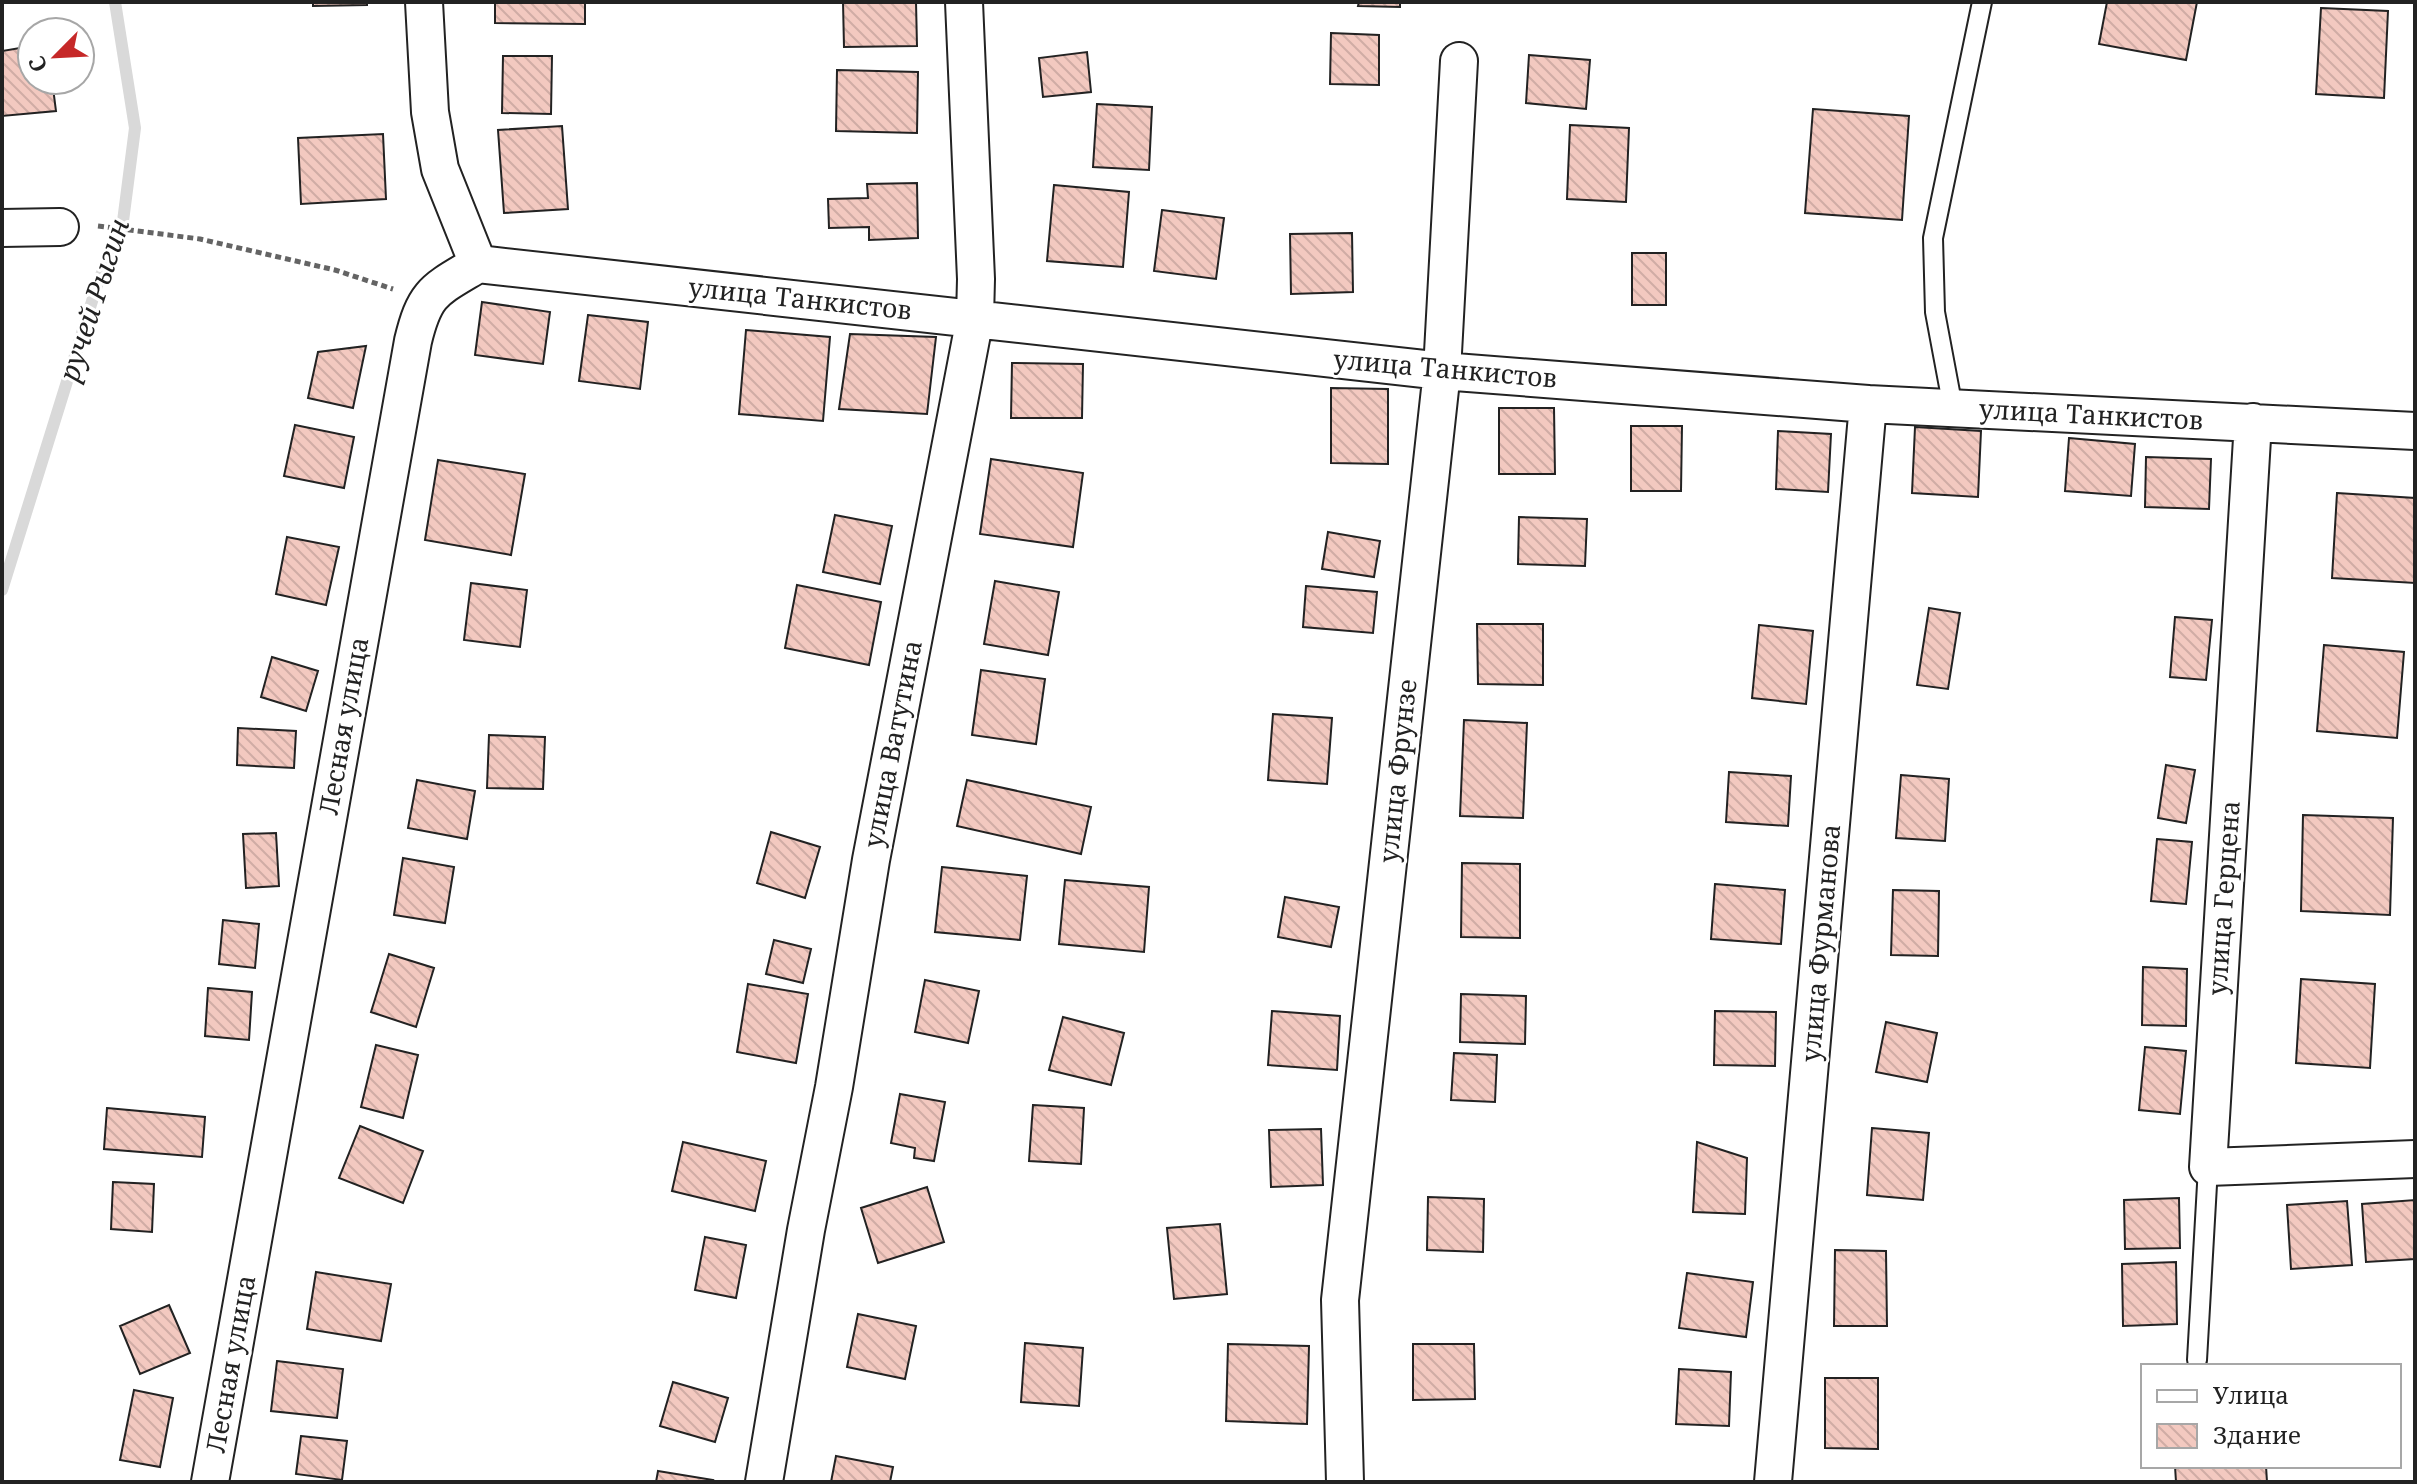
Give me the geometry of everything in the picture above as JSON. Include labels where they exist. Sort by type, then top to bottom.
[{"type":"street","points":[[424,2],[430,112],[440,169],[478,264],[429,296]]},
{"type":"street","name":"улица Ватутина","points":[[764,1482],[874,845],[975,318],[964,2]]},
{"type":"street","name":"улица Фрунзе","points":[[1345,1482],[1340,1300],[1442,371],[1459,61]]},
{"type":"street","points":[[2,228],[60,227]]},
{"type":"street","name":"улица Танкистов","points":[[478,264],[1442,371],[1868,404],[2415,431]]},
{"type":"street","name":"Лесная улица","points":[[210,1482],[413,341],[419,315],[429,296]]},
{"type":"street","name":"улица Фурманова","points":[[1773,1482],[1868,404]]},
{"type":"street","name":"улица Герцена","points":[[2208,1167],[2253,422]]},
{"type":"street","points":[[2208,1167],[2415,1159]]},
{"type":"lane","points":[[1953,408],[1935,312],[1933,238],[1982,2]]},
{"type":"lane","points":[[2197,1360],[2208,1167]]},
{"type":"path","points":[[60,227],[92,225],[200,239],[335,270],[383,287],[429,296]]},
{"type":"building","points":[[313,2],[367,2],[367,5],[313,6]]},
{"type":"building","points":[[495,2],[585,2],[585,24],[495,23]]},
{"type":"building","points":[[843,2],[916,2],[917,46],[844,47]]},
{"type":"building","points":[[1359,2],[1400,2],[1400,7],[1358,6]]},
{"type":"building","points":[[2107,2],[2197,2],[2186,60],[2099,44]]},
{"type":"building","points":[[2321,8],[2388,11],[2384,98],[2316,94]]},
{"type":"building","points":[[1331,33],[1379,35],[1379,85],[1330,84]]},
{"type":"building","points":[[16,49],[16,96],[54,96],[56,111],[2,116],[2,51]]},
{"type":"building","points":[[1087,52],[1091,92],[1043,97],[1039,58]]},
{"type":"building","points":[[1529,55],[1590,60],[1586,109],[1526,103]]},
{"type":"building","points":[[503,56],[552,56],[551,114],[502,113]]},
{"type":"building","points":[[837,70],[918,72],[917,133],[836,131]]},
{"type":"building","points":[[1097,104],[1152,107],[1149,170],[1093,167]]},
{"type":"building","points":[[1813,109],[1909,116],[1902,220],[1805,213]]},
{"type":"building","points":[[1570,125],[1629,128],[1626,202],[1567,199]]},
{"type":"building","points":[[562,126],[568,209],[504,213],[498,130]]},
{"type":"building","points":[[383,134],[386,199],[301,204],[298,138]]},
{"type":"building","points":[[917,183],[918,238],[869,240],[869,227],[829,228],[828,199],[868,198],[867,184]]},
{"type":"building","points":[[1054,185],[1129,192],[1123,267],[1047,261]]},
{"type":"building","points":[[1162,210],[1224,218],[1216,279],[1154,271]]},
{"type":"building","points":[[1352,233],[1353,292],[1291,294],[1290,234]]},
{"type":"building","points":[[1632,253],[1666,253],[1666,305],[1632,305]]},
{"type":"building","points":[[482,302],[550,312],[543,364],[475,355]]},
{"type":"building","points":[[588,315],[648,322],[640,389],[579,381]]},
{"type":"building","points":[[746,330],[830,337],[823,421],[739,414]]},
{"type":"building","points":[[850,334],[936,337],[927,414],[839,409]]},
{"type":"building","points":[[366,346],[353,408],[308,398],[318,352]]},
{"type":"building","points":[[1012,363],[1083,364],[1082,418],[1011,418]]},
{"type":"building","points":[[1331,388],[1388,389],[1388,464],[1331,463]]},
{"type":"building","points":[[1499,408],[1554,408],[1555,474],[1499,474]]},
{"type":"building","points":[[295,425],[354,437],[344,488],[284,476]]},
{"type":"building","points":[[1631,426],[1682,426],[1681,491],[1631,491]]},
{"type":"building","points":[[1915,427],[1981,431],[1978,497],[1912,493]]},
{"type":"building","points":[[1778,431],[1831,434],[1828,492],[1776,489]]},
{"type":"building","points":[[2069,438],[2135,444],[2131,496],[2065,491]]},
{"type":"building","points":[[2146,457],[2211,459],[2209,509],[2145,507]]},
{"type":"building","points":[[991,459],[1083,473],[1073,547],[980,534]]},
{"type":"building","points":[[438,460],[525,474],[511,555],[425,540]]},
{"type":"building","points":[[2337,493],[2415,498],[2415,583],[2332,578]]},
{"type":"building","points":[[835,515],[892,526],[880,584],[823,572]]},
{"type":"building","points":[[1519,517],[1587,519],[1585,566],[1518,564]]},
{"type":"building","points":[[1328,532],[1380,541],[1374,577],[1322,569]]},
{"type":"building","points":[[287,537],[339,547],[326,605],[276,594]]},
{"type":"building","points":[[995,581],[1059,592],[1048,655],[984,644]]},
{"type":"building","points":[[471,583],[527,590],[520,647],[464,640]]},
{"type":"building","points":[[797,585],[881,602],[869,665],[785,648]]},
{"type":"building","points":[[1306,586],[1377,592],[1373,633],[1303,627]]},
{"type":"building","points":[[1929,608],[1960,613],[1948,689],[1917,685]]},
{"type":"building","points":[[2175,617],[2212,620],[2206,680],[2170,677]]},
{"type":"building","points":[[1477,624],[1543,624],[1543,685],[1478,684]]},
{"type":"building","points":[[1759,625],[1813,631],[1806,704],[1752,698]]},
{"type":"building","points":[[2324,645],[2404,652],[2397,738],[2317,731]]},
{"type":"building","points":[[272,657],[318,671],[306,711],[261,697]]},
{"type":"building","points":[[981,670],[1045,679],[1036,744],[972,735]]},
{"type":"building","points":[[1273,714],[1332,718],[1327,784],[1268,780]]},
{"type":"building","points":[[1464,720],[1527,723],[1523,818],[1460,816]]},
{"type":"building","points":[[238,728],[296,731],[294,768],[237,765]]},
{"type":"building","points":[[489,735],[545,737],[543,789],[487,788]]},
{"type":"building","points":[[2166,765],[2195,770],[2186,823],[2158,818]]},
{"type":"building","points":[[1729,772],[1791,776],[1788,826],[1726,822]]},
{"type":"building","points":[[1901,775],[1949,779],[1945,841],[1896,838]]},
{"type":"building","points":[[417,780],[475,791],[467,839],[408,828]]},
{"type":"building","points":[[967,780],[1091,807],[1081,854],[957,826]]},
{"type":"building","points":[[2303,815],[2393,818],[2390,915],[2301,911]]},
{"type":"building","points":[[771,832],[820,847],[805,898],[757,883]]},
{"type":"building","points":[[276,833],[279,886],[246,888],[243,834]]},
{"type":"building","points":[[2157,839],[2192,842],[2186,904],[2151,901]]},
{"type":"building","points":[[403,858],[454,867],[445,923],[394,915]]},
{"type":"building","points":[[1462,863],[1520,864],[1520,938],[1461,937]]},
{"type":"building","points":[[942,867],[1027,876],[1020,940],[935,932]]},
{"type":"building","points":[[1065,880],[1149,887],[1144,952],[1059,944]]},
{"type":"building","points":[[1715,884],[1785,890],[1781,944],[1711,939]]},
{"type":"building","points":[[1893,890],[1939,891],[1938,956],[1891,955]]},
{"type":"building","points":[[1285,897],[1339,907],[1331,947],[1278,937]]},
{"type":"building","points":[[223,920],[259,924],[255,968],[219,964]]},
{"type":"building","points":[[774,940],[811,949],[803,983],[766,974]]},
{"type":"building","points":[[389,954],[434,968],[416,1027],[371,1012]]},
{"type":"building","points":[[2143,967],[2187,969],[2186,1026],[2142,1025]]},
{"type":"building","points":[[2301,979],[2375,984],[2370,1068],[2296,1063]]},
{"type":"building","points":[[925,980],[979,991],[968,1043],[915,1032]]},
{"type":"building","points":[[748,984],[808,994],[796,1063],[737,1052]]},
{"type":"building","points":[[208,988],[252,992],[249,1040],[205,1036]]},
{"type":"building","points":[[1461,994],[1526,996],[1525,1044],[1460,1042]]},
{"type":"building","points":[[1272,1011],[1340,1016],[1337,1070],[1268,1065]]},
{"type":"building","points":[[1715,1011],[1776,1012],[1775,1066],[1714,1065]]},
{"type":"building","points":[[1063,1017],[1124,1033],[1111,1085],[1049,1070]]},
{"type":"building","points":[[1886,1022],[1937,1033],[1927,1082],[1876,1072]]},
{"type":"building","points":[[376,1045],[418,1055],[403,1118],[361,1107]]},
{"type":"building","points":[[2145,1047],[2186,1051],[2180,1114],[2139,1110]]},
{"type":"building","points":[[1454,1053],[1497,1055],[1495,1102],[1451,1100]]},
{"type":"building","points":[[900,1094],[945,1102],[934,1161],[914,1158],[915,1148],[891,1143]]},
{"type":"building","points":[[1033,1105],[1084,1108],[1081,1164],[1029,1161]]},
{"type":"building","points":[[107,1108],[205,1117],[202,1157],[104,1149]]},
{"type":"building","points":[[360,1126],[423,1151],[403,1203],[339,1178]]},
{"type":"building","points":[[1872,1128],[1929,1133],[1923,1200],[1867,1195]]},
{"type":"building","points":[[1321,1129],[1323,1185],[1271,1187],[1269,1130]]},
{"type":"building","points":[[683,1142],[766,1161],[755,1211],[672,1191]]},
{"type":"building","points":[[1697,1142],[1747,1158],[1745,1214],[1693,1212]]},
{"type":"building","points":[[113,1182],[154,1184],[152,1232],[111,1229]]},
{"type":"building","points":[[927,1187],[944,1242],[878,1263],[861,1208]]},
{"type":"building","points":[[1428,1197],[1484,1199],[1483,1252],[1427,1250]]},
{"type":"building","points":[[2179,1198],[2180,1248],[2125,1249],[2124,1200]]},
{"type":"building","points":[[2415,1200],[2415,1259],[2366,1262],[2362,1204]]},
{"type":"building","points":[[2347,1201],[2352,1265],[2291,1269],[2287,1205]]},
{"type":"building","points":[[1220,1224],[1227,1294],[1174,1299],[1167,1228]]},
{"type":"building","points":[[705,1237],[746,1245],[736,1298],[695,1290]]},
{"type":"building","points":[[1835,1250],[1886,1251],[1887,1326],[1834,1326]]},
{"type":"building","points":[[2176,1262],[2177,1324],[2123,1326],[2122,1264]]},
{"type":"building","points":[[316,1272],[391,1284],[381,1341],[307,1329]]},
{"type":"building","points":[[1687,1273],[1753,1282],[1746,1337],[1679,1328]]},
{"type":"building","points":[[169,1305],[190,1353],[140,1374],[120,1326]]},
{"type":"building","points":[[858,1314],[916,1326],[905,1379],[847,1367]]},
{"type":"building","points":[[1025,1343],[1083,1348],[1079,1406],[1021,1402]]},
{"type":"building","points":[[1228,1344],[1309,1346],[1307,1424],[1226,1421]]},
{"type":"building","points":[[1413,1344],[1474,1344],[1475,1399],[1413,1400]]},
{"type":"building","points":[[277,1361],[343,1369],[337,1418],[271,1411]]},
{"type":"building","points":[[1679,1369],[1731,1372],[1729,1426],[1676,1424]]},
{"type":"building","points":[[1825,1378],[1878,1378],[1878,1449],[1825,1448]]},
{"type":"building","points":[[673,1382],[728,1398],[715,1442],[660,1426]]},
{"type":"building","points":[[134,1390],[173,1398],[160,1467],[120,1460]]},
{"type":"building","points":[[301,1436],[347,1441],[342,1480],[296,1474]]},
{"type":"building","points":[[836,1456],[893,1467],[890,1482],[831,1482]]},
{"type":"building","points":[[2175,1468],[2266,1468],[2267,1482],[2176,1482]]},
{"type":"building","points":[[658,1471],[713,1480],[656,1482]]},
{"type":"waterway","name":"ручей Рыгин","points":[[2,590],[98,282],[122,229],[135,128],[115,2]]}]
